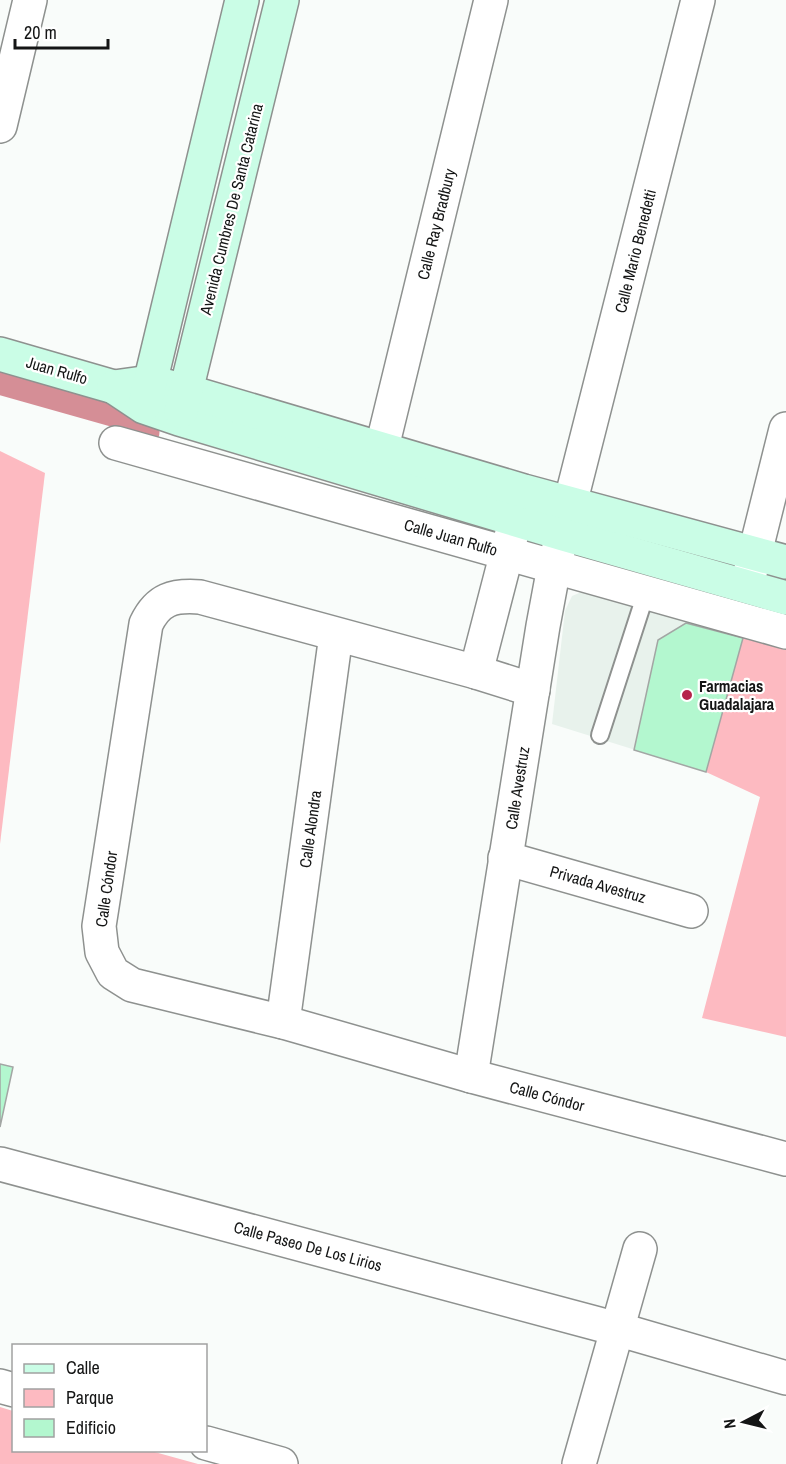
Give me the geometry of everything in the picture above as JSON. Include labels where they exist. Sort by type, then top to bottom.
[{"type":"street","points":[[0,126],[30,0]]},
{"type":"street","points":[[242,0],[147,394],[519,505],[563,534],[786,598]]},
{"type":"street","name":"Avenida Cumbres De Santa Catarina","points":[[182,405],[282,0]]},
{"type":"street","name":"Calle Ray Bradbury","points":[[378,463],[491,0]]},
{"type":"street","name":"Calle Mario Benedetti","points":[[571,502],[698,0]]},
{"type":"street","name":"Juan Rulfo","points":[[0,354],[114,387],[147,394]]},
{"type":"street","points":[[747,586],[786,429]]},
{"type":"street","name":"Calle Juan Rulfo","points":[[116,443],[786,632]]},
{"type":"street","points":[[519,505],[571,502],[786,561]]},
{"type":"street","name":"Calle Avestruz","points":[[471,1076],[532,690],[554,567],[571,502]]},
{"type":"street","points":[[476,672],[519,505]]},
{"type":"street","name":"Calle Cóndor","points":[[532,690],[476,672],[200,597],[172,598],[161,604],[152,612],[146,624],[99,926],[102,952],[113,973],[132,985],[283,1022],[471,1076],[786,1159]]},
{"type":"street","name":"Calle Alondra","points":[[283,1022],[336,635]]},
{"type":"street","name":"Privada Avestruz","points":[[505,858],[692,911]]},
{"type":"street","name":"Calle Paseo De Los Lirios","points":[[0,1164],[617,1329]]},
{"type":"street","points":[[579,1464],[640,1249]]},
{"type":"street","points":[[617,1329],[786,1378]]},
{"type":"street","points":[[207,1443],[280,1464]]},
{"type":"lane","points":[[600,735],[646,593]]},
{"type":"shaded area","name":"Farmacias Guadalajara","points":[[584,591],[744,633],[706,772],[552,724],[565,611],[572,596]]},
{"type":"green space","points":[[0,451],[45,473],[0,844]]},
{"type":"green space","points":[[743,638],[786,650],[786,1037],[702,1018],[760,797],[706,772]]},
{"type":"green space","points":[[0,1407],[12,1411],[12,1452],[155,1452],[198,1464],[0,1464]]},
{"type":"building","name":"Farmacias Guadalajara","points":[[686,623],[743,638],[706,772],[634,750],[658,640]]},
{"type":"building","points":[[0,1064],[13,1067],[0,1127]]},
{"type":"waterway","points":[[0,378],[124,413],[143,432]]},
{"type":"place","name":"Farmacias Guadalajara","points":[[687,695]]}]
